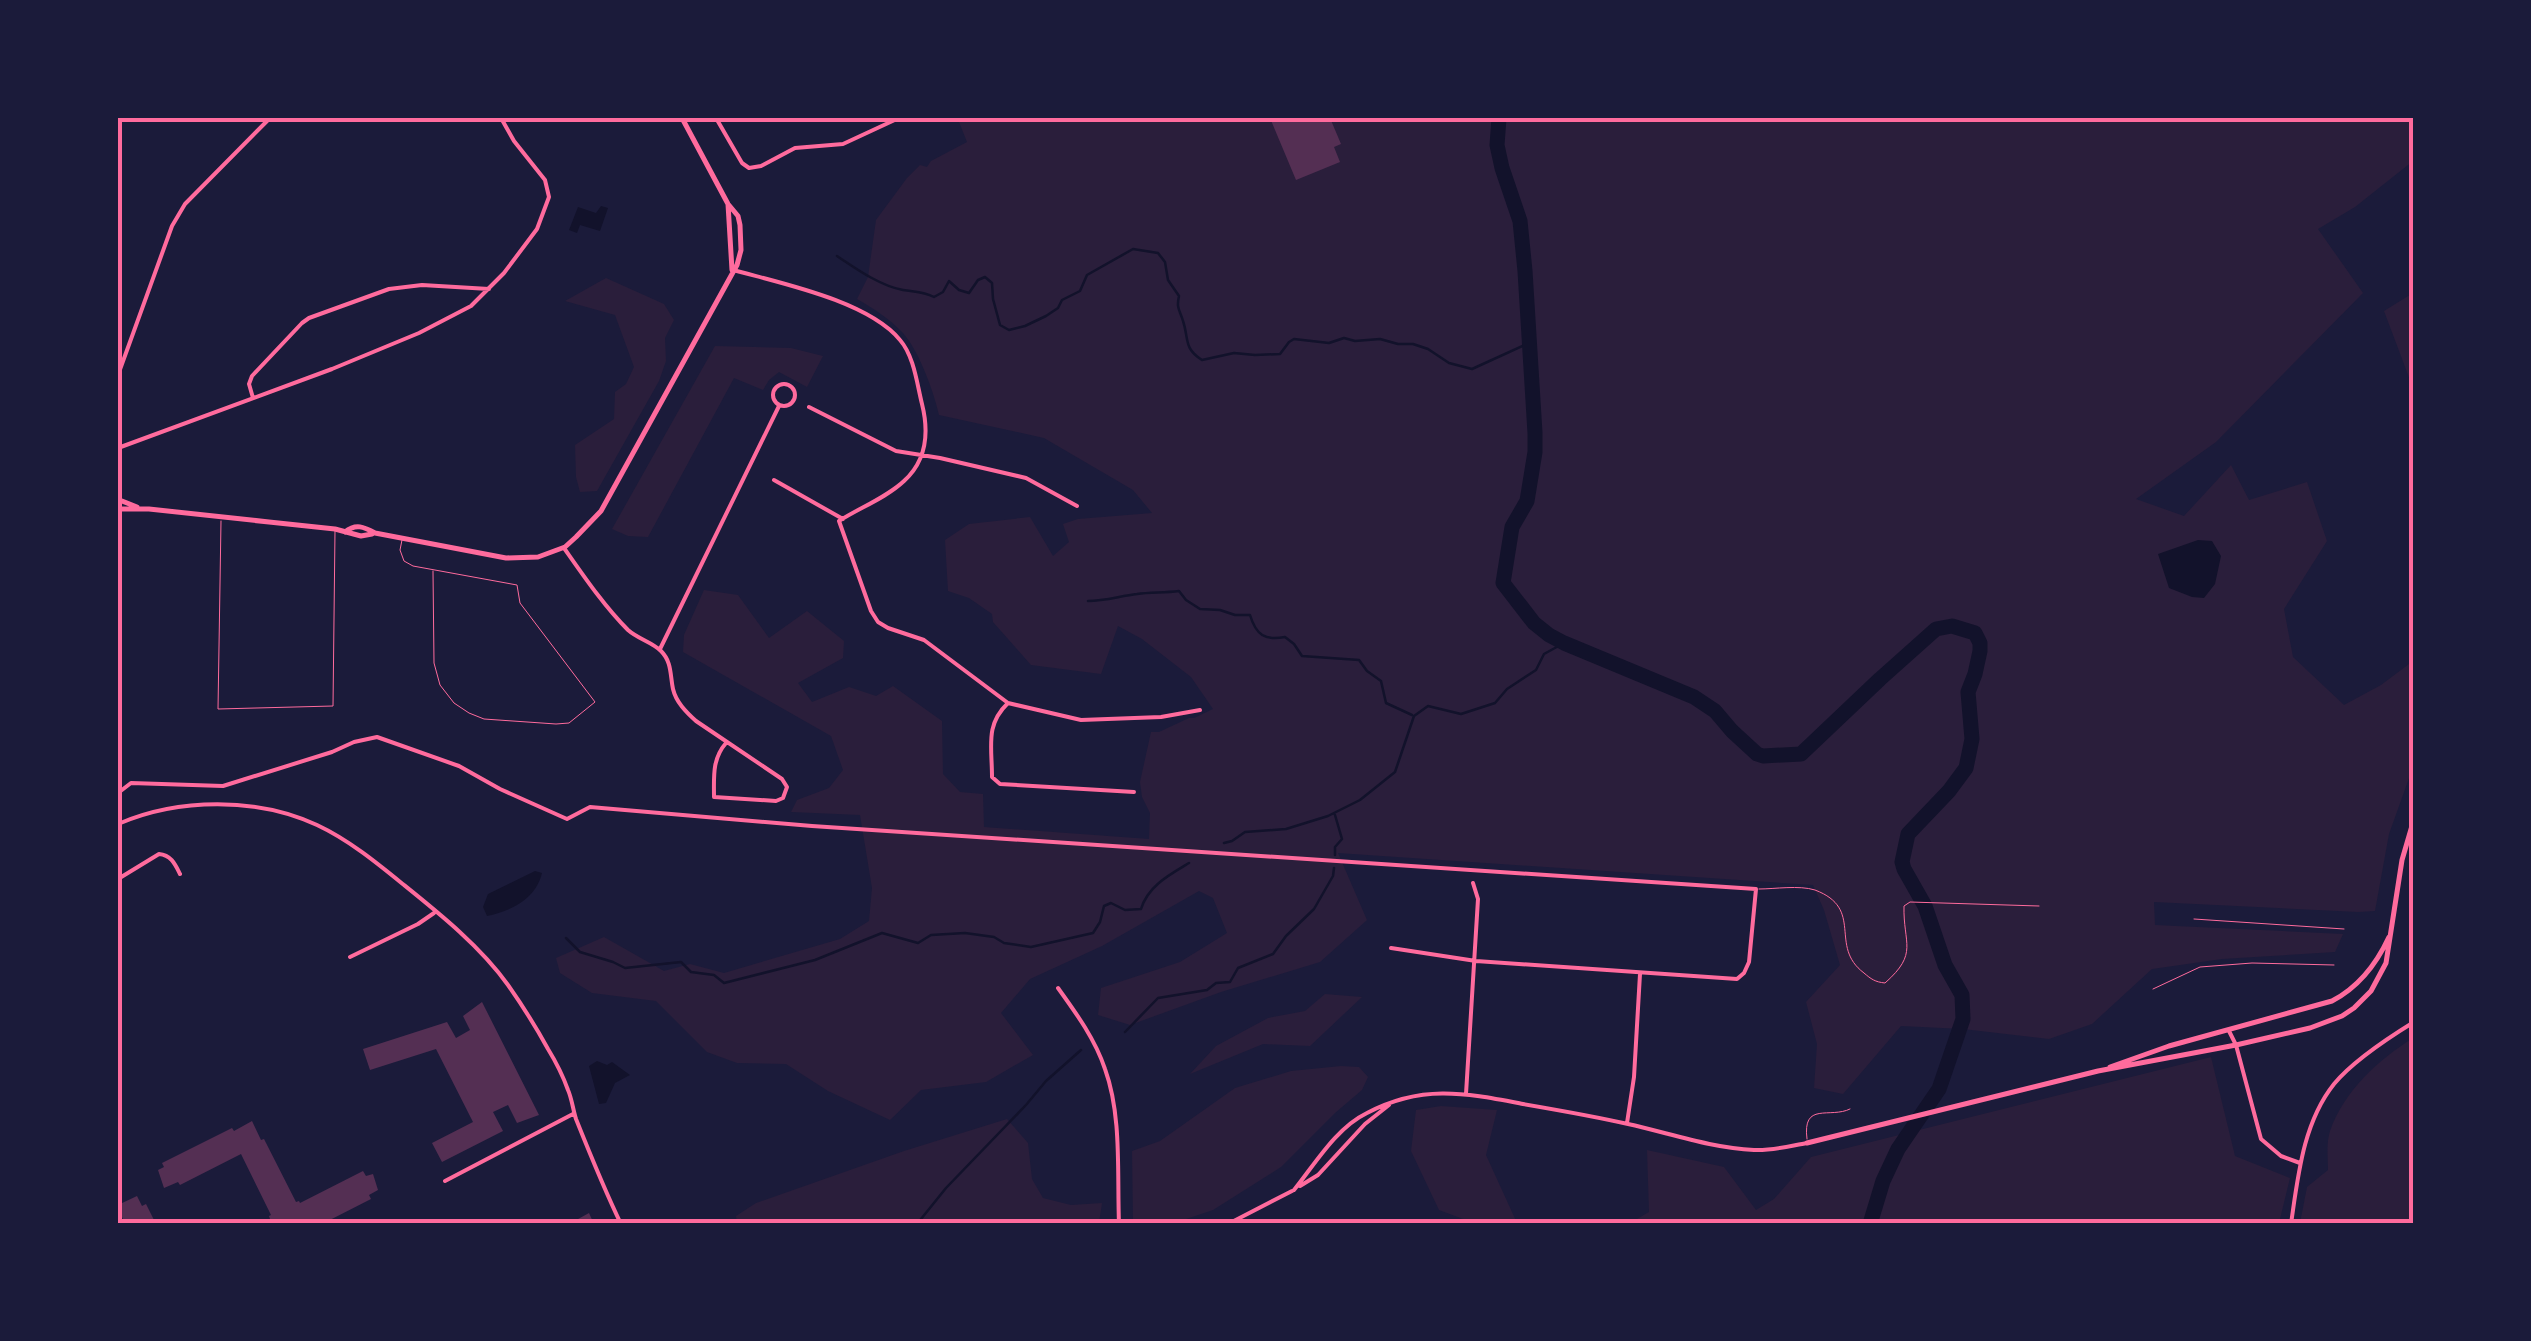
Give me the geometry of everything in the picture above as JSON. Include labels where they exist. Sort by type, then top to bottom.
[{"type":"street","points":[[118,376],[178,215],[270,118]]},
{"type":"street","points":[[118,448],[418,334],[471,306],[537,229],[549,197],[545,180],[514,142],[501,118]]},
{"type":"street","points":[[118,506],[122,500],[140,509],[345,532],[362,526],[375,533],[506,558],[538,557],[564,548],[600,511],[737,265],[741,250],[738,216],[684,118]]},
{"type":"street","points":[[716,118],[742,163],[749,168],[762,166],[795,148],[842,144],[899,118]]},
{"type":"street","points":[[728,204],[732,270]]},
{"type":"street","points":[[732,270],[836,300],[882,323],[902,341],[910,356],[927,424],[922,457],[903,482],[841,520]]},
{"type":"street","points":[[253,398],[249,384],[252,376],[309,318],[390,289],[422,285],[489,288]]},
{"type":"street","points":[[777,386],[792,387],[796,394],[794,402],[779,406],[773,392],[777,386]]},
{"type":"street","points":[[660,650],[779,406]]},
{"type":"street","points":[[808,407],[896,451],[1026,478],[1077,506]]},
{"type":"street","points":[[774,480],[841,520],[878,622],[924,640],[1008,702],[1081,720],[1200,710]]},
{"type":"street","points":[[564,548],[626,628],[660,650],[669,663],[673,689],[684,709],[782,780],[787,790],[783,798],[714,798],[715,762],[726,742]]},
{"type":"street","points":[[1008,702],[992,722],[992,777],[1000,784],[1134,792]]},
{"type":"street","points":[[118,794],[131,783],[223,786],[377,737],[459,766],[566,819],[590,807],[831,828],[1756,889],[1749,962],[1744,974],[1737,978],[1476,961],[1391,948]]},
{"type":"street","points":[[118,824],[135,816],[204,806],[274,810],[316,824],[349,843],[436,912],[506,982],[550,1052],[621,1224]]},
{"type":"street","points":[[1294,1190],[1324,1151],[1365,1113],[1432,1092],[1466,1094],[1756,1150],[1823,1139],[2098,1071],[2310,1028],[2354,1008],[2381,976],[2388,955],[2404,850],[2414,819]]},
{"type":"street","points":[[118,879],[159,854],[174,862],[180,874]]},
{"type":"street","points":[[1466,1094],[1476,961],[1478,899],[1473,882]]},
{"type":"street","points":[[350,957],[436,912]]},
{"type":"street","points":[[2098,1071],[2170,1046],[2319,1006],[2352,989],[2370,970],[2392,928]]},
{"type":"street","points":[[1626,1124],[1634,1077],[1640,974]]},
{"type":"street","points":[[1058,988],[1086,1027],[1106,1069],[1114,1112],[1119,1224]]},
{"type":"street","points":[[2291,1224],[2300,1163],[2312,1123],[2332,1086],[2414,1022]]},
{"type":"street","points":[[2229,1030],[2256,1130],[2281,1156],[2300,1163]]},
{"type":"street","points":[[1228,1224],[1318,1175],[1365,1124],[1393,1102]]},
{"type":"street","points":[[444,1181],[574,1114]]},
{"type":"lane","points":[[221,517],[218,709],[333,706],[334,530]]},
{"type":"lane","points":[[402,537],[400,550],[404,561],[413,566],[517,585],[520,603],[594,702],[569,723],[556,724],[484,719],[454,703],[440,685],[434,663],[433,571]]},
{"type":"lane","points":[[1756,889],[1812,889],[1834,900],[1845,918],[1847,952],[1855,966],[1876,982],[1885,983],[1904,964],[1908,937],[1904,906],[1910,902],[2039,906]]},
{"type":"lane","points":[[2194,919],[2344,929]]},
{"type":"lane","points":[[2153,990],[2200,967],[2334,964]]},
{"type":"lane","points":[[1807,1142],[1806,1127],[1814,1114],[1850,1109]]},
{"type":"shaded area","points":[[967,118],[2413,118],[2413,161],[2355,207],[2318,229],[2363,293],[2216,442],[2136,499],[2184,516],[2231,465],[2249,500],[2307,482],[2327,541],[2284,609],[2293,657],[2344,705],[2381,685],[2413,661],[2413,767],[2389,834],[2375,911],[2154,902],[2155,925],[2343,934],[2335,952],[2222,959],[2152,969],[2092,1024],[2049,1039],[1901,1026],[1843,1094],[1814,1088],[1817,1044],[1806,1002],[1840,965],[1813,885],[1338,853],[1367,920],[1320,962],[1130,1025],[1098,1015],[1101,988],[1180,962],[1227,933],[1213,898],[1199,891],[1102,946],[1030,979],[1001,1013],[1033,1055],[986,1082],[921,1090],[890,1120],[828,1091],[786,1064],[737,1063],[707,1052],[656,1001],[592,993],[560,973],[556,958],[604,937],[664,971],[690,964],[724,973],[840,939],[869,921],[872,888],[860,815],[791,812],[797,800],[829,788],[843,770],[831,736],[683,652],[684,635],[704,590],[738,595],[769,638],[807,611],[844,641],[843,658],[798,683],[812,702],[849,687],[876,696],[893,686],[942,721],[943,774],[960,792],[983,794],[984,827],[1149,839],[1150,813],[1140,782],[1151,732],[1213,709],[1191,677],[1142,639],[1118,626],[1101,674],[1031,665],[993,622],[992,614],[969,598],[948,591],[945,540],[969,524],[1030,517],[1053,556],[1069,542],[1063,524],[1078,519],[1152,513],[1133,490],[1044,438],[939,415],[925,372],[909,341],[887,318],[857,299],[868,277],[876,220],[920,165],[927,167],[967,142],[959,122]]},
{"type":"shaded area","points":[[601,206],[608,208],[600,231],[580,225],[577,233],[569,230],[578,207],[596,213]]},
{"type":"shaded area","points":[[606,278],[664,304],[674,320],[665,338],[666,361],[659,381],[597,491],[580,492],[575,445],[614,419],[615,392],[626,384],[634,367],[615,315],[565,301]]},
{"type":"shaded area","points":[[2413,293],[2413,388],[2384,311]]},
{"type":"shaded area","points":[[715,346],[791,348],[823,356],[807,387],[779,372],[763,390],[734,378],[648,537],[628,536],[612,529]]},
{"type":"shaded area","points":[[2198,540],[2212,541],[2221,556],[2215,584],[2204,598],[2169,588],[2158,554]]},
{"type":"shaded area","points":[[535,871],[542,873],[528,897],[505,911],[487,916],[483,907],[488,894]]},
{"type":"shaded area","points":[[1325,994],[1362,997],[1310,1046],[1263,1044],[1190,1074],[1216,1046],[1268,1018],[1305,1011]]},
{"type":"shaded area","points":[[2413,1038],[2413,1223],[2300,1223],[2307,1187],[2328,1170],[2329,1136],[2336,1116],[2375,1067]]},
{"type":"shaded area","points":[[2211,1057],[2235,1156],[2290,1178],[2279,1223],[1630,1223],[1649,1212],[1647,1150],[1724,1167],[1756,1210],[1774,1199],[1811,1157]]},
{"type":"shaded area","points":[[597,1061],[607,1065],[612,1062],[630,1075],[615,1083],[606,1103],[599,1104],[589,1066]]},
{"type":"shaded area","points":[[1359,1067],[1368,1077],[1362,1090],[1281,1167],[1213,1210],[1174,1223],[1133,1223],[1132,1151],[1160,1141],[1235,1088],[1291,1071]]},
{"type":"shaded area","points":[[1441,1106],[1497,1110],[1486,1155],[1517,1223],[1467,1223],[1439,1210],[1411,1151],[1416,1110]]},
{"type":"shaded area","points":[[1007,1119],[1028,1143],[1032,1179],[1043,1198],[1071,1205],[1102,1203],[1099,1223],[737,1223],[736,1216],[756,1203]]},
{"type":"building","points":[[1270,118],[1330,118],[1341,144],[1334,147],[1340,162],[1296,180]]},
{"type":"building","points":[[482,1002],[539,1115],[517,1123],[508,1105],[493,1112],[503,1131],[442,1162],[432,1143],[473,1122],[436,1049],[370,1070],[363,1049],[447,1022],[456,1038],[470,1030],[463,1016]]},
{"type":"building","points":[[252,1121],[296,1202],[363,1171],[366,1176],[373,1174],[378,1190],[369,1195],[371,1199],[322,1224],[260,1224],[271,1215],[241,1154],[180,1185],[178,1182],[164,1188],[158,1170],[164,1167],[162,1163]]},
{"type":"building","points":[[137,1196],[156,1224],[125,1224],[120,1204]]},
{"type":"building","points":[[589,1213],[594,1224],[569,1224]]},
{"type":"waterway","points":[[1499,118],[1497,145],[1520,221],[1535,433],[1527,501],[1512,527],[1503,583],[1534,623],[1564,643],[1694,697],[1715,711],[1763,756],[1801,754],[1936,629],[1952,626],[1975,633],[1980,643],[1968,692],[1972,739],[1966,768],[1908,834],[1902,862],[1925,906],[1945,965],[1962,995],[1963,1019],[1939,1089],[1898,1149],[1870,1224]]},
{"type":"waterway","points":[[837,256],[886,285],[934,297],[943,292],[949,281],[969,293],[985,277],[992,283],[1000,325],[1009,330],[1046,316],[1062,300],[1080,291],[1087,275],[1133,249],[1158,253],[1179,296],[1178,307],[1189,347],[1202,360],[1234,353],[1280,354],[1294,339],[1329,343],[1344,338],[1380,339],[1413,344],[1449,363],[1472,369],[1531,342]]},
{"type":"waterway","points":[[1088,601],[1179,591],[1200,609],[1250,615],[1262,635],[1285,637],[1302,656],[1359,660],[1381,681],[1386,703],[1412,715]]},
{"type":"waterway","points":[[1224,843],[1245,832],[1286,829],[1328,816],[1360,800],[1395,772],[1414,716],[1428,706],[1461,714],[1495,703],[1507,689],[1536,670],[1544,654],[1564,643]]},
{"type":"waterway","points":[[1335,815],[1342,839],[1335,847],[1335,855]]},
{"type":"waterway","points":[[566,938],[580,952],[625,968],[681,962],[691,972],[714,975],[724,983],[815,960],[882,933],[918,943],[931,935],[965,933],[1031,947],[1093,933],[1104,906],[1111,903],[1125,910],[1141,909],[1154,888],[1189,863]]},
{"type":"waterway","points":[[1125,1032],[1158,998],[1230,982],[1238,968],[1273,954],[1314,909],[1334,868]]},
{"type":"waterway","points":[[917,1224],[1046,1081],[1081,1050]]}]
